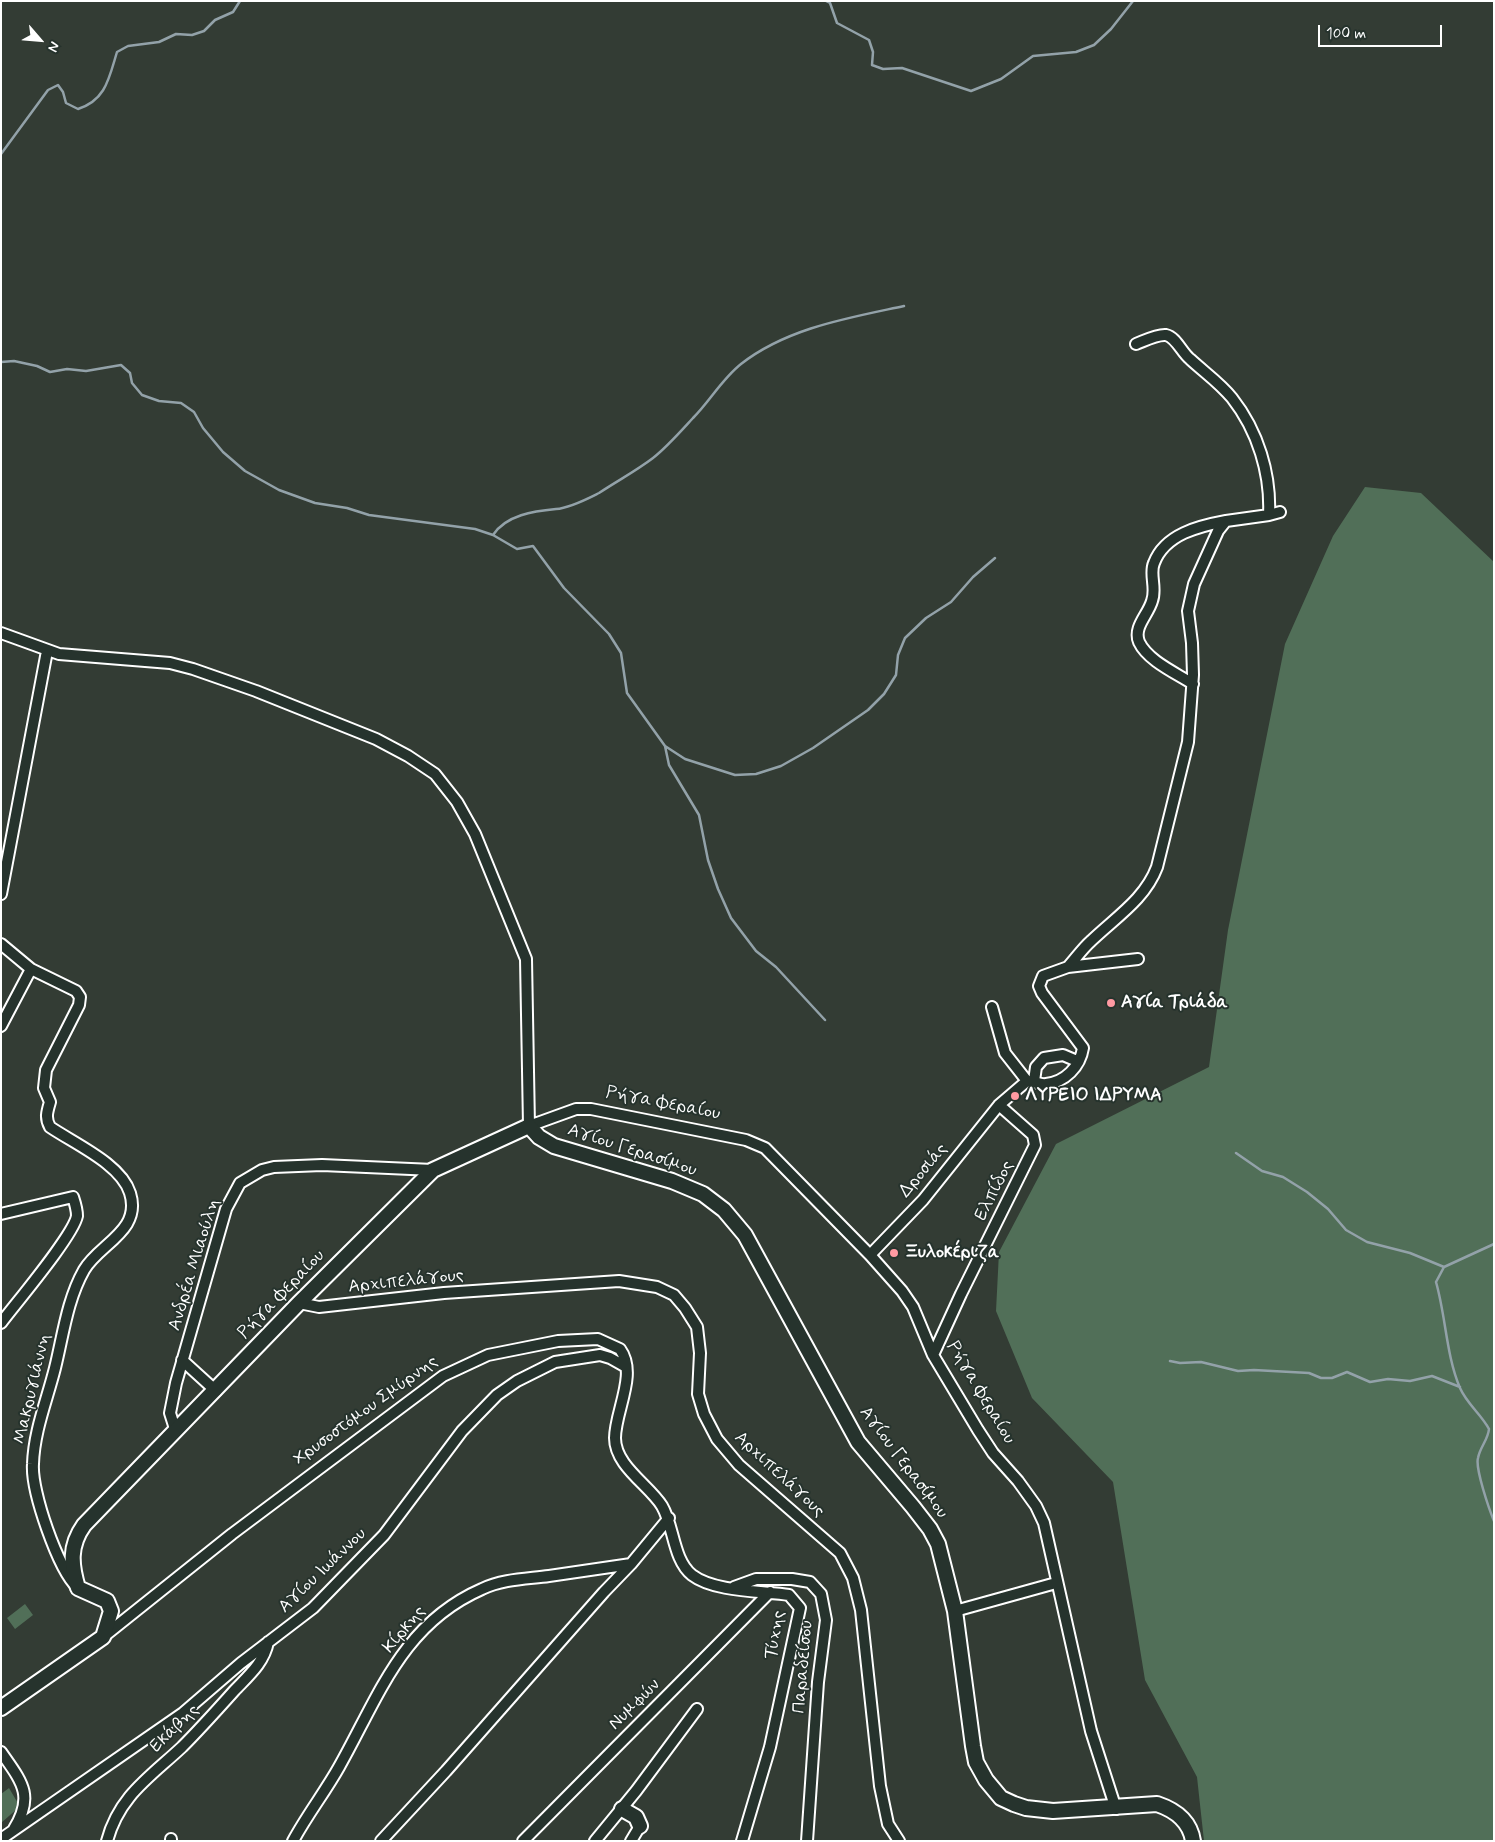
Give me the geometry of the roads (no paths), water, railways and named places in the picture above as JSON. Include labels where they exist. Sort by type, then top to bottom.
[{"type":"street","points":[[1136,344],[1165,335],[1171,338],[1188,358],[1232,397],[1253,432],[1262,460],[1270,490],[1269,516]]},
{"type":"street","points":[[1193,684],[1145,651],[1139,641],[1137,628],[1152,602],[1155,586],[1153,564],[1165,546],[1182,533],[1226,521],[1269,516],[1280,512]]},
{"type":"street","points":[[1068,966],[1091,940],[1134,902],[1152,881],[1188,742],[1193,684],[1192,643],[1188,611],[1194,584],[1218,531],[1226,521]]},
{"type":"street","points":[[1,633],[47,651],[78,658],[170,663],[193,669],[256,691],[376,739],[408,756],[435,774],[457,802],[475,834],[526,959],[529,1126]]},
{"type":"street","points":[[1,894],[47,651]]},
{"type":"street","points":[[1,944],[31,969],[1,1026]]},
{"type":"street","points":[[992,1007],[1005,1053],[1030,1081],[1044,1085],[1062,1081],[1073,1070],[1082,1055],[1083,1048],[1042,993],[1040,986],[1043,976],[1068,966],[1138,959]]},
{"type":"street","name":"Μακρυγιάννη","points":[[31,969],[76,991],[80,997],[79,1005],[46,1070],[44,1088],[50,1102],[47,1120],[50,1127],[113,1168],[121,1176],[130,1194],[131,1204],[128,1222],[118,1236],[96,1255],[83,1271],[67,1316],[34,1445],[32,1466],[35,1484],[50,1536],[66,1573],[78,1588]]},
{"type":"street","points":[[1030,1081],[1036,1067],[1044,1058],[1063,1055],[1078,1061]]},
{"type":"street","name":"Δροσιάς","points":[[870,1255],[923,1200],[1000,1105],[1030,1081]]},
{"type":"street","name":"Ελπίδος","points":[[933,1355],[1035,1145],[1033,1135],[1000,1105]]},
{"type":"street","name":"Ρήγα Φεραίου","points":[[78,1588],[72,1556],[74,1542],[79,1532],[299,1302],[433,1170],[529,1126],[576,1109],[591,1109],[699,1130],[758,1144],[870,1255],[913,1307],[933,1355],[992,1453],[1018,1481],[1036,1506],[1044,1523],[1091,1731],[1116,1808]]},
{"type":"street","name":"Αγίου Γερασίμου","points":[[529,1126],[554,1146],[672,1181],[703,1194],[724,1210],[745,1235],[858,1442],[930,1529],[944,1563],[955,1611],[976,1762],[993,1790],[1014,1804],[1026,1808],[1053,1811],[1157,1804],[1171,1809],[1183,1819],[1192,1833],[1193,1841]]},
{"type":"street","name":"Ανδρέα Μιαούλη","points":[[176,1432],[170,1414],[182,1360],[226,1209],[240,1183],[262,1170],[274,1167],[322,1165],[433,1170]]},
{"type":"street","points":[[1,1214],[73,1197],[76,1216],[72,1226],[42,1271],[1,1323]]},
{"type":"street","name":"Αρχιπελάγους","points":[[299,1302],[319,1307],[444,1293],[619,1281],[657,1287],[674,1295],[686,1308],[697,1327],[700,1353],[698,1394],[704,1414],[717,1439],[746,1472],[840,1553],[853,1578],[861,1610],[880,1786],[888,1824],[899,1841]]},
{"type":"street","name":"Χρυσοστόμου Σμύρνης","points":[[1,1708],[103,1637],[238,1529],[443,1376],[488,1355],[568,1340],[598,1339],[613,1344],[622,1351],[626,1367]]},
{"type":"street","name":"Αγίου Ιωάννου","points":[[1,1839],[183,1713],[268,1642],[313,1608],[384,1535],[462,1431],[497,1395],[517,1381],[556,1362],[600,1355],[626,1367]]},
{"type":"street","points":[[182,1360],[216,1390]]},
{"type":"street","points":[[381,1841],[446,1771],[604,1592],[632,1564],[669,1518],[660,1503],[618,1452],[615,1439],[626,1383],[626,1367]]},
{"type":"street","name":"Τύχης","points":[[669,1518],[682,1563],[692,1575],[711,1584],[789,1595],[800,1608],[770,1748],[742,1841]]},
{"type":"street","name":"Κίρκης","points":[[293,1841],[339,1768],[376,1697],[404,1652],[423,1628],[437,1616],[456,1602],[484,1588],[511,1580],[632,1564]]},
{"type":"street","name":"Παραδείσου","points":[[731,1588],[756,1579],[770,1577],[810,1582],[821,1594],[826,1620],[818,1682],[807,1841]]},
{"type":"street","points":[[955,1611],[1056,1582]]},
{"type":"street","points":[[78,1588],[107,1601],[110,1605],[110,1615],[103,1637]]},
{"type":"street","name":"Νυμφών","points":[[523,1841],[770,1592]]},
{"type":"street","name":"Εκάβης","points":[[107,1841],[122,1805],[149,1775],[207,1723],[248,1678],[260,1662],[268,1642]]},
{"type":"street","points":[[596,1841],[697,1709]]},
{"type":"street","points":[[1,1752],[19,1778],[26,1794],[24,1810],[14,1830]]},
{"type":"street","points":[[622,1809],[636,1817],[640,1826],[638,1841]]},
{"type":"street","points":[[631,1841],[640,1826]]},
{"type":"waterway","points":[[1,154],[48,90],[58,85],[63,92],[66,103],[78,109],[87,105],[95,100],[105,87],[117,52],[128,46],[159,42],[176,34],[192,35],[204,31],[215,20],[233,12],[240,1]]},
{"type":"waterway","points":[[826,1],[830,3],[837,23],[869,40],[873,52],[872,65],[883,69],[902,68],[971,91],[1001,79],[1033,56],[1076,52],[1094,45],[1111,29],[1133,1]]},
{"type":"waterway","points":[[493,535],[505,523],[521,515],[573,505],[599,493],[647,463],[679,433],[734,370],[778,341],[840,320],[904,306]]},
{"type":"waterway","points":[[1,362],[14,361],[37,366],[50,372],[67,369],[86,371],[121,365],[130,373],[132,383],[142,395],[159,401],[181,403],[194,412],[203,428],[223,452],[245,471],[279,490],[315,503],[347,508],[369,515],[475,529],[493,535],[517,549],[533,546],[564,588],[609,634],[621,653],[627,693],[665,746],[685,759],[735,775],[756,774],[781,766],[813,748],[868,710],[884,694],[896,675],[898,655],[905,638],[926,618],[951,602],[973,577],[995,558]]},
{"type":"waterway","points":[[665,746],[669,765],[699,815],[708,860],[731,918],[756,951],[776,967],[825,1020]]},
{"type":"waterway","points":[[1236,1153],[1262,1171],[1283,1177],[1307,1192],[1328,1209],[1346,1230],[1367,1242],[1410,1253],[1444,1267]]},
{"type":"waterway","points":[[1494,1244],[1444,1267],[1436,1282],[1455,1375],[1463,1394],[1489,1429],[1479,1454],[1478,1463],[1483,1489],[1494,1521]]},
{"type":"waterway","points":[[1170,1361],[1180,1363],[1201,1362],[1238,1371],[1309,1373],[1321,1378],[1332,1378],[1347,1372],[1370,1382],[1388,1379],[1410,1381],[1432,1376],[1460,1387]]},
{"type":"place","name":"Αγία Τριάδα","points":[[1111,1003]]},
{"type":"place","name":"ΛΥΡΕΙΟ ΙΔΡΥΜΑ","points":[[1015,1096]]},
{"type":"place","name":"Ξυλοκέριζα","points":[[894,1253]]}]
